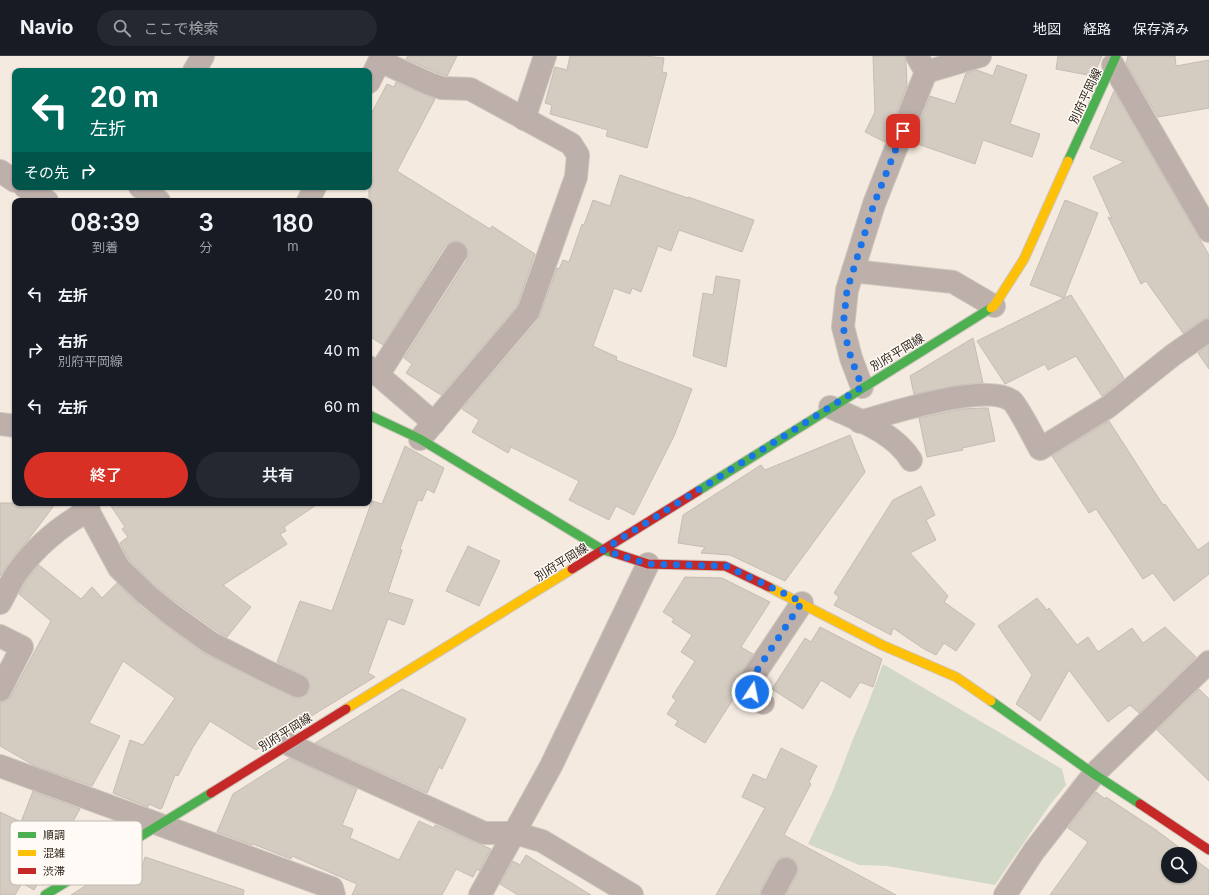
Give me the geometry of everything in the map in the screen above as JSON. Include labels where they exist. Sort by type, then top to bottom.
[{"type":"main road","name":"別府平岡線","points":[[142,835],[994,306],[1024,259],[1115,60]]},
{"type":"main road","points":[[372,416],[427,431],[603,550],[648,564],[726,566],[802,602],[882,645],[956,677],[1094,774],[1209,850]]},
{"type":"main road","name":"別府平岡線","points":[[46,895],[62,885]]},
{"type":"street","points":[[196,68],[203,56]]},
{"type":"street","points":[[524,119],[545,56]]},
{"type":"street","points":[[862,387],[851,358],[843,327],[847,290],[874,204],[922,64],[980,56]]},
{"type":"street","points":[[372,76],[381,58],[430,84],[442,88],[470,89],[571,144],[578,155],[576,177],[528,312],[427,431],[374,371],[456,253]]},
{"type":"street","points":[[1115,60],[1209,231]]},
{"type":"street","points":[[0,171],[12,179]]},
{"type":"street","points":[[30,190],[43,198]]},
{"type":"street","points":[[144,190],[155,198]]},
{"type":"street","points":[[853,271],[952,282],[994,306]]},
{"type":"street","points":[[860,422],[914,406],[948,399],[993,395],[1005,397],[1014,402],[1040,449],[1108,408],[1173,355],[1209,330]]},
{"type":"street","points":[[830,407],[888,436],[908,455],[911,460]]},
{"type":"street","points":[[0,424],[12,426]]},
{"type":"street","points":[[0,603],[18,572],[35,550],[65,523],[86,507],[119,568],[147,595],[172,615],[212,642],[262,669],[298,686]]},
{"type":"street","points":[[480,895],[551,766],[648,564]]},
{"type":"street","points":[[763,703],[752,692],[750,681],[802,602]]},
{"type":"street","points":[[0,636],[22,647],[0,690]]},
{"type":"street","points":[[1005,895],[1034,851],[1094,774],[1209,662]]},
{"type":"street","points":[[288,744],[484,833],[515,833],[542,841],[632,895]]},
{"type":"street","points":[[0,766],[332,888],[334,895]]},
{"type":"street","points":[[772,895],[786,869]]},
{"type":"green space","points":[[883,664],[1062,769],[1066,785],[1049,806],[995,885],[887,866],[859,865],[808,844],[833,791]]},
{"type":"building","points":[[408,56],[457,56],[447,76],[406,59]]},
{"type":"building","points":[[570,56],[644,56],[664,58],[662,72],[667,73],[647,148],[606,136],[608,130],[550,114],[552,105],[545,103],[555,67],[567,70]]},
{"type":"building","points":[[873,56],[905,56],[906,63],[907,86],[885,142],[865,132],[875,112]]},
{"type":"building","points":[[1058,56],[1102,56],[1093,76],[1056,69]]},
{"type":"building","points":[[1128,56],[1175,56],[1176,66],[1209,60],[1209,108],[1158,117],[1126,63]]},
{"type":"building","points":[[997,65],[1027,75],[1010,124],[1040,134],[1032,157],[983,140],[975,164],[912,142],[930,96],[955,104],[966,73],[977,70],[993,76]]},
{"type":"building","points":[[396,82],[435,99],[397,171],[490,229],[492,226],[535,254],[517,306],[441,395],[406,373],[412,364],[404,358],[467,260],[467,248],[463,243],[456,241],[450,242],[445,246],[383,345],[372,338],[372,198],[369,198],[369,190],[372,190],[372,112],[387,84],[394,87]]},
{"type":"building","points":[[1114,91],[1209,255],[1209,318],[1202,320],[1183,333],[1146,281],[1141,284],[1108,217],[1112,219],[1093,177],[1124,162],[1090,148]]},
{"type":"building","points":[[620,175],[754,220],[742,252],[679,230],[671,251],[658,246],[641,292],[632,288],[630,294],[614,288],[593,346],[617,357],[616,360],[692,389],[674,436],[634,515],[616,506],[609,520],[569,500],[579,481],[511,447],[508,453],[472,432],[479,420],[462,409],[538,320],[557,268],[559,269],[563,260],[569,262],[582,224],[584,225],[593,200],[610,206]]},
{"type":"building","points":[[1065,200],[1098,213],[1064,298],[1030,285]]},
{"type":"building","points":[[716,276],[740,280],[726,367],[693,356],[703,293],[713,295]]},
{"type":"building","points":[[1071,295],[1124,378],[1102,396],[1076,356],[1048,370],[1045,364],[1005,384],[977,341]]},
{"type":"building","points":[[973,338],[983,383],[959,385],[914,394],[910,376]]},
{"type":"building","points":[[1209,345],[1209,369],[1198,353]]},
{"type":"building","points":[[988,408],[995,441],[962,448],[963,450],[927,457],[919,418],[962,409]]},
{"type":"building","points":[[1109,421],[1163,505],[1165,504],[1198,550],[1209,542],[1209,574],[1174,601],[1153,573],[1143,579],[1096,509],[1089,513],[1052,456]]},
{"type":"building","points":[[850,435],[865,472],[785,581],[730,555],[701,553],[705,547],[678,543],[683,515],[761,465],[765,470]]},
{"type":"building","points":[[405,446],[444,468],[434,493],[427,489],[422,501],[418,500],[400,549],[402,550],[388,592],[413,600],[404,625],[388,619],[368,673],[375,677],[256,750],[210,721],[193,747],[178,776],[175,775],[162,808],[160,809],[149,804],[148,807],[113,793],[130,740],[143,745],[175,698],[123,661],[89,723],[120,736],[92,786],[35,766],[0,746],[0,702],[6,701],[11,696],[51,621],[19,594],[28,578],[39,565],[81,599],[92,587],[102,598],[117,583],[139,605],[205,654],[293,697],[299,698],[305,696],[309,692],[310,685],[308,679],[277,662],[300,601],[332,611],[370,506],[372,506],[372,501],[382,504]]},
{"type":"building","points":[[921,486],[935,515],[926,520],[936,540],[910,553],[948,596],[944,602],[975,624],[956,651],[944,643],[936,655],[924,649],[893,628],[891,635],[834,605],[839,597],[834,593],[893,500]]},
{"type":"building","points":[[0,503],[12,503],[12,506],[54,506],[28,540],[8,563],[0,576]]},
{"type":"building","points":[[111,506],[315,506],[284,527],[286,531],[280,534],[287,544],[223,585],[251,607],[227,637],[155,586],[129,560],[120,543],[128,537],[122,529],[125,527]]},
{"type":"building","points":[[468,546],[500,561],[479,606],[446,591]]},
{"type":"building","points":[[685,577],[722,578],[770,602],[741,647],[753,654],[738,678],[739,690],[705,743],[675,725],[678,721],[667,714],[676,700],[672,697],[695,661],[681,652],[692,635],[672,622],[674,619],[663,612]]},
{"type":"building","points":[[1037,598],[1047,610],[1049,608],[1077,645],[1088,637],[1098,652],[1132,628],[1143,643],[1165,627],[1196,657],[1139,713],[1130,705],[1108,722],[1069,670],[1040,721],[1016,704],[1032,675],[998,626]]},
{"type":"building","points":[[820,627],[882,659],[873,687],[860,682],[850,698],[821,680],[803,709],[772,689],[805,638],[811,642]]},
{"type":"building","points":[[402,689],[466,719],[442,769],[439,767],[427,793],[315,743]]},
{"type":"building","points":[[1199,689],[1209,699],[1209,781],[1157,730]]},
{"type":"building","points":[[781,748],[817,766],[809,782],[811,784],[784,835],[896,895],[786,895],[797,875],[798,869],[796,862],[792,858],[786,857],[780,858],[775,863],[761,889],[760,895],[716,895],[765,808],[742,797],[753,774],[766,780]]},
{"type":"building","points":[[290,758],[357,789],[342,825],[353,829],[350,838],[399,860],[419,821],[434,828],[435,825],[491,849],[479,871],[477,869],[473,877],[456,869],[442,895],[352,895],[357,884],[292,856],[291,859],[217,832],[233,794]]},
{"type":"building","points":[[33,791],[80,809],[73,821],[21,821]]},
{"type":"building","points":[[1096,792],[1156,830],[1179,847],[1161,847],[1161,883],[1197,883],[1197,861],[1209,870],[1209,895],[1050,895],[1088,842],[1068,828]]},
{"type":"building","points":[[0,812],[19,821],[10,821],[10,885],[21,885],[15,895],[0,895]]},
{"type":"building","points":[[526,855],[591,895],[518,895],[500,884],[513,861],[520,865]]},
{"type":"building","points":[[145,857],[244,890],[243,895],[71,895],[87,885],[142,885],[142,867]]},
{"type":"building","points":[[25,885],[37,885],[34,890]]},
{"type":"traffic: fast","points":[[1068,161],[1116,56]]},
{"type":"traffic: fast","points":[[698,491],[991,308]]},
{"type":"traffic: fast","points":[[372,416],[420,439],[603,550],[614,553]]},
{"type":"traffic: fast","points":[[991,701],[1094,774],[1140,804]]},
{"type":"traffic: fast","points":[[142,835],[211,793]]},
{"type":"traffic: fast","points":[[45,895],[61,885]]},
{"type":"traffic: slow","points":[[991,308],[994,306],[1024,259],[1068,161]]},
{"type":"traffic: slow","points":[[346,709],[572,569]]},
{"type":"traffic: slow","points":[[769,587],[882,645],[956,677],[991,701]]},
{"type":"traffic: jam","points":[[572,569],[698,491]]},
{"type":"traffic: jam","points":[[614,553],[648,564],[725,566],[769,587]]},
{"type":"traffic: jam","points":[[211,793],[346,709]]},
{"type":"traffic: jam","points":[[1140,804],[1209,850]]},
{"type":"route","points":[[752,692],[750,681],[802,602],[726,566],[648,564],[603,550],[862,387],[851,358],[843,327],[847,290],[874,204],[903,131]]}]
